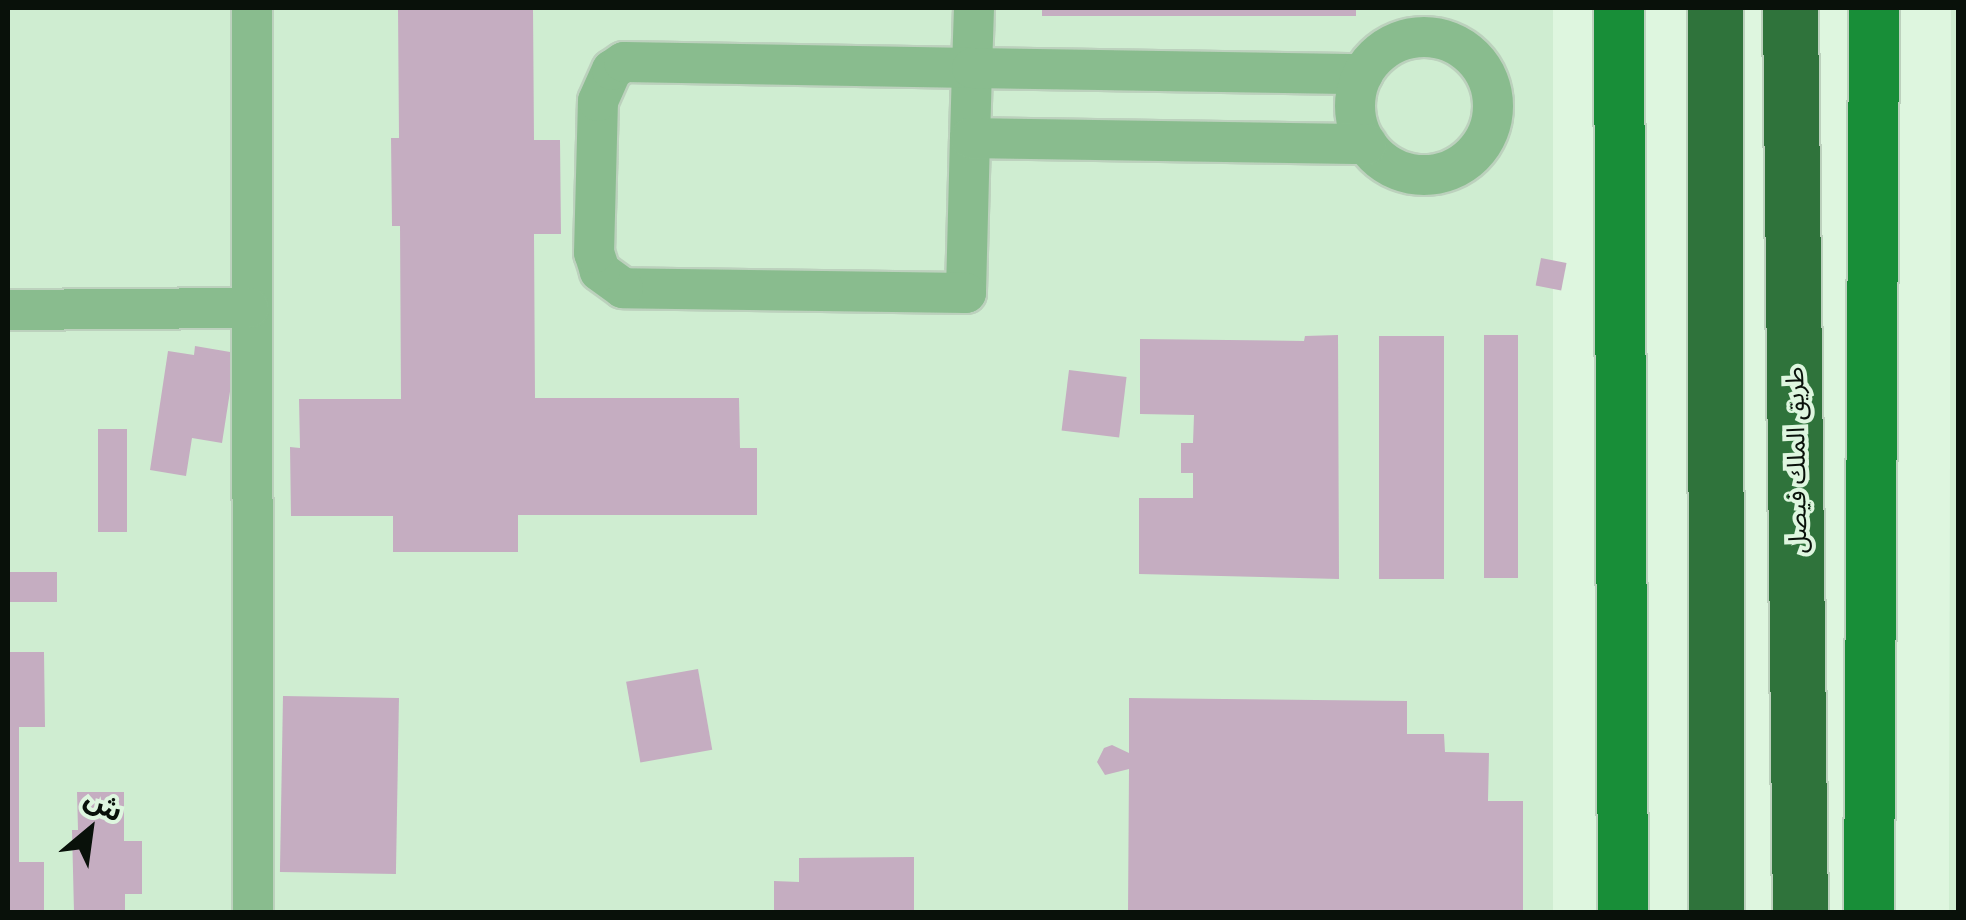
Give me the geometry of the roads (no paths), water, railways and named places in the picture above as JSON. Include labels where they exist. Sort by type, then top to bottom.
[{"type":"highway","points":[[1715,8],[1716,912]]},
{"type":"highway","name":"طريق الملك فيصل","points":[[1790,8],[1800,912]]},
{"type":"main road","points":[[1619,8],[1624,912]]},
{"type":"main road","points":[[1869,912],[1874,8]]},
{"type":"street","points":[[252,8],[249,308],[253,912]]},
{"type":"street","points":[[974,8],[972,68],[970,138],[966,293],[623,288],[600,270],[594,253],[598,101],[612,70],[624,62],[972,68],[1363,74]]},
{"type":"street","points":[[1432,37],[1469,52],[1491,85],[1492,124],[1472,158],[1436,174],[1397,170],[1366,144],[1355,108],[1363,74],[1378,54],[1394,43],[1432,37]]},
{"type":"street","points":[[970,138],[1366,144]]},
{"type":"street","points":[[8,310],[249,308]]}]
